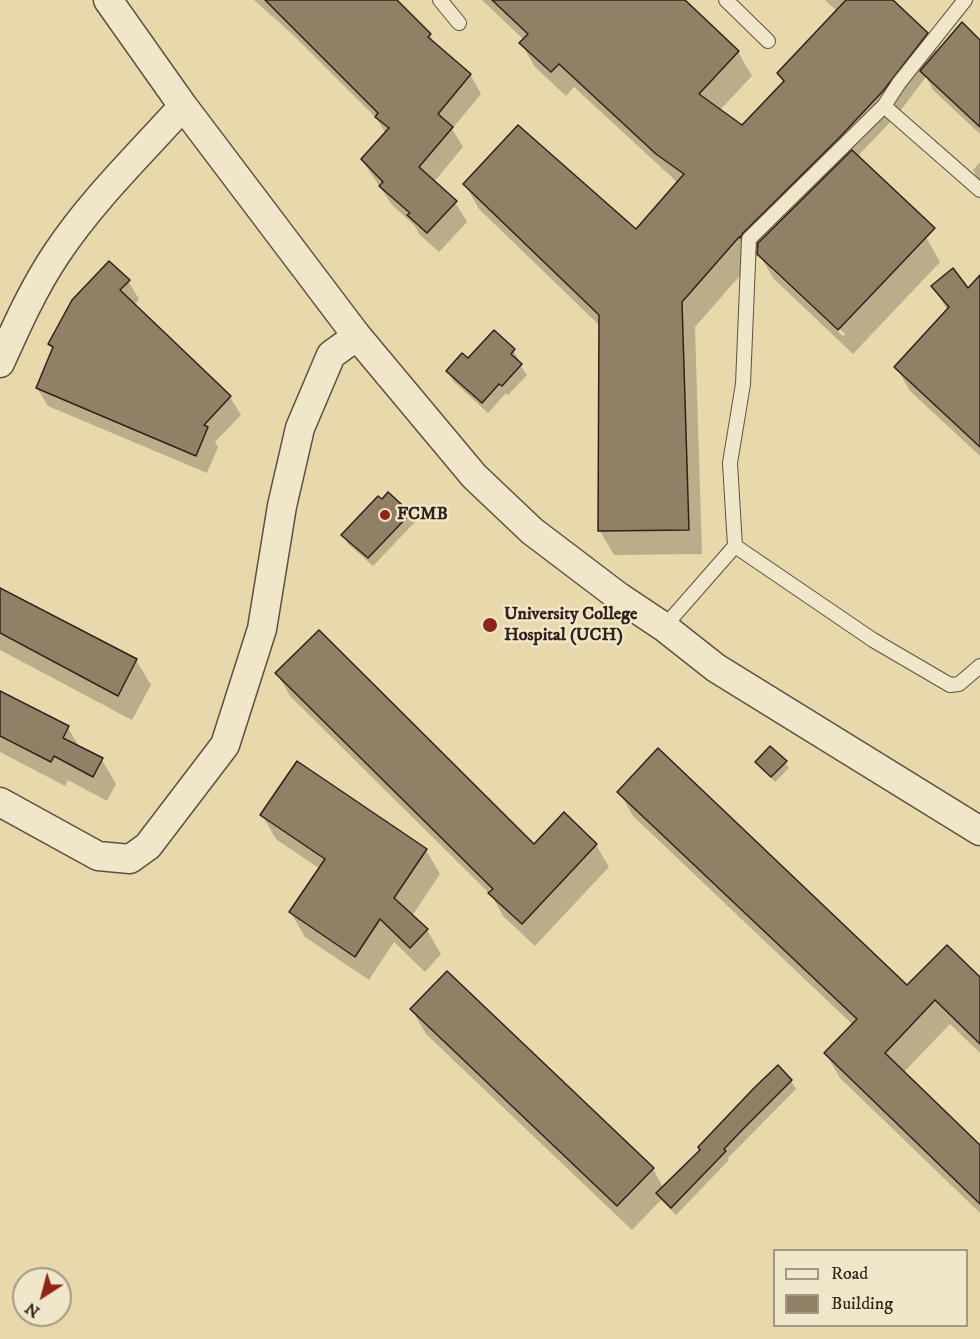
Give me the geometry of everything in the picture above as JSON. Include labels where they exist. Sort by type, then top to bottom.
[{"type":"street","points":[[108,0],[183,106],[357,336],[474,476],[532,531],[619,597],[664,627],[716,668],[980,831]]},
{"type":"street","points":[[0,363],[25,308],[57,252],[104,194],[183,106]]},
{"type":"street","points":[[0,802],[98,856],[130,859],[148,846],[225,745],[262,629],[282,506],[300,428],[331,356],[357,336]]},
{"type":"lane","points":[[440,0],[459,23]]},
{"type":"lane","points":[[726,0],[768,41]]},
{"type":"lane","points":[[664,627],[735,546],[730,463],[743,384],[749,239],[884,106],[899,83],[965,0]]},
{"type":"lane","points":[[884,106],[980,190]]},
{"type":"lane","points":[[735,546],[873,640],[950,685],[959,684],[980,666]]},
{"type":"building","points":[[265,0],[397,0],[431,34],[428,37],[471,74],[438,114],[453,127],[419,167],[457,201],[427,233],[407,215],[410,213],[379,186],[383,182],[361,159],[389,128],[375,117],[378,113]]},
{"type":"building","points":[[492,0],[685,0],[739,51],[699,94],[742,125],[784,81],[777,73],[846,0],[893,0],[928,33],[883,91],[739,237],[682,302],[689,530],[598,531],[599,315],[463,184],[518,125],[636,229],[684,174],[656,154],[559,64],[551,72],[519,43],[528,34]]},
{"type":"building","points":[[962,22],[980,40],[980,127],[920,71]]},
{"type":"building","points":[[852,150],[935,228],[838,330],[757,254],[758,243]]},
{"type":"building","points":[[109,261],[130,280],[120,290],[231,396],[204,425],[208,427],[196,456],[36,388],[53,347],[48,344],[72,300]]},
{"type":"building","points":[[953,268],[968,288],[980,275],[980,447],[894,367],[949,307],[931,286]]},
{"type":"building","points":[[494,330],[515,349],[511,354],[522,364],[482,403],[446,371],[462,353],[468,358]]},
{"type":"building","points":[[388,492],[411,513],[368,558],[341,535],[378,496],[382,499]]},
{"type":"building","points":[[0,588],[137,659],[118,696],[0,633]]},
{"type":"building","points":[[319,630],[534,844],[564,812],[597,844],[522,924],[488,893],[493,889],[275,673]]},
{"type":"building","points":[[0,691],[69,726],[63,738],[103,758],[93,777],[54,756],[51,762],[0,736]]},
{"type":"building","points":[[770,746],[787,761],[771,777],[755,762]]},
{"type":"building","points":[[658,748],[907,985],[947,945],[980,977],[980,1044],[935,1000],[885,1053],[980,1145],[980,1204],[824,1053],[857,1019],[617,792]]},
{"type":"building","points":[[297,761],[427,849],[394,898],[428,929],[410,948],[380,919],[355,957],[289,912],[325,859],[260,815]]},
{"type":"building","points":[[447,971],[654,1168],[617,1206],[410,1009]]},
{"type":"building","points":[[778,1065],[792,1080],[724,1149],[726,1151],[671,1208],[656,1193],[700,1150],[698,1147]]},
{"type":"place","name":"FCMB","points":[[385,515]]},
{"type":"place","name":"University College Hospital (UCH)","points":[[490,625]]}]
